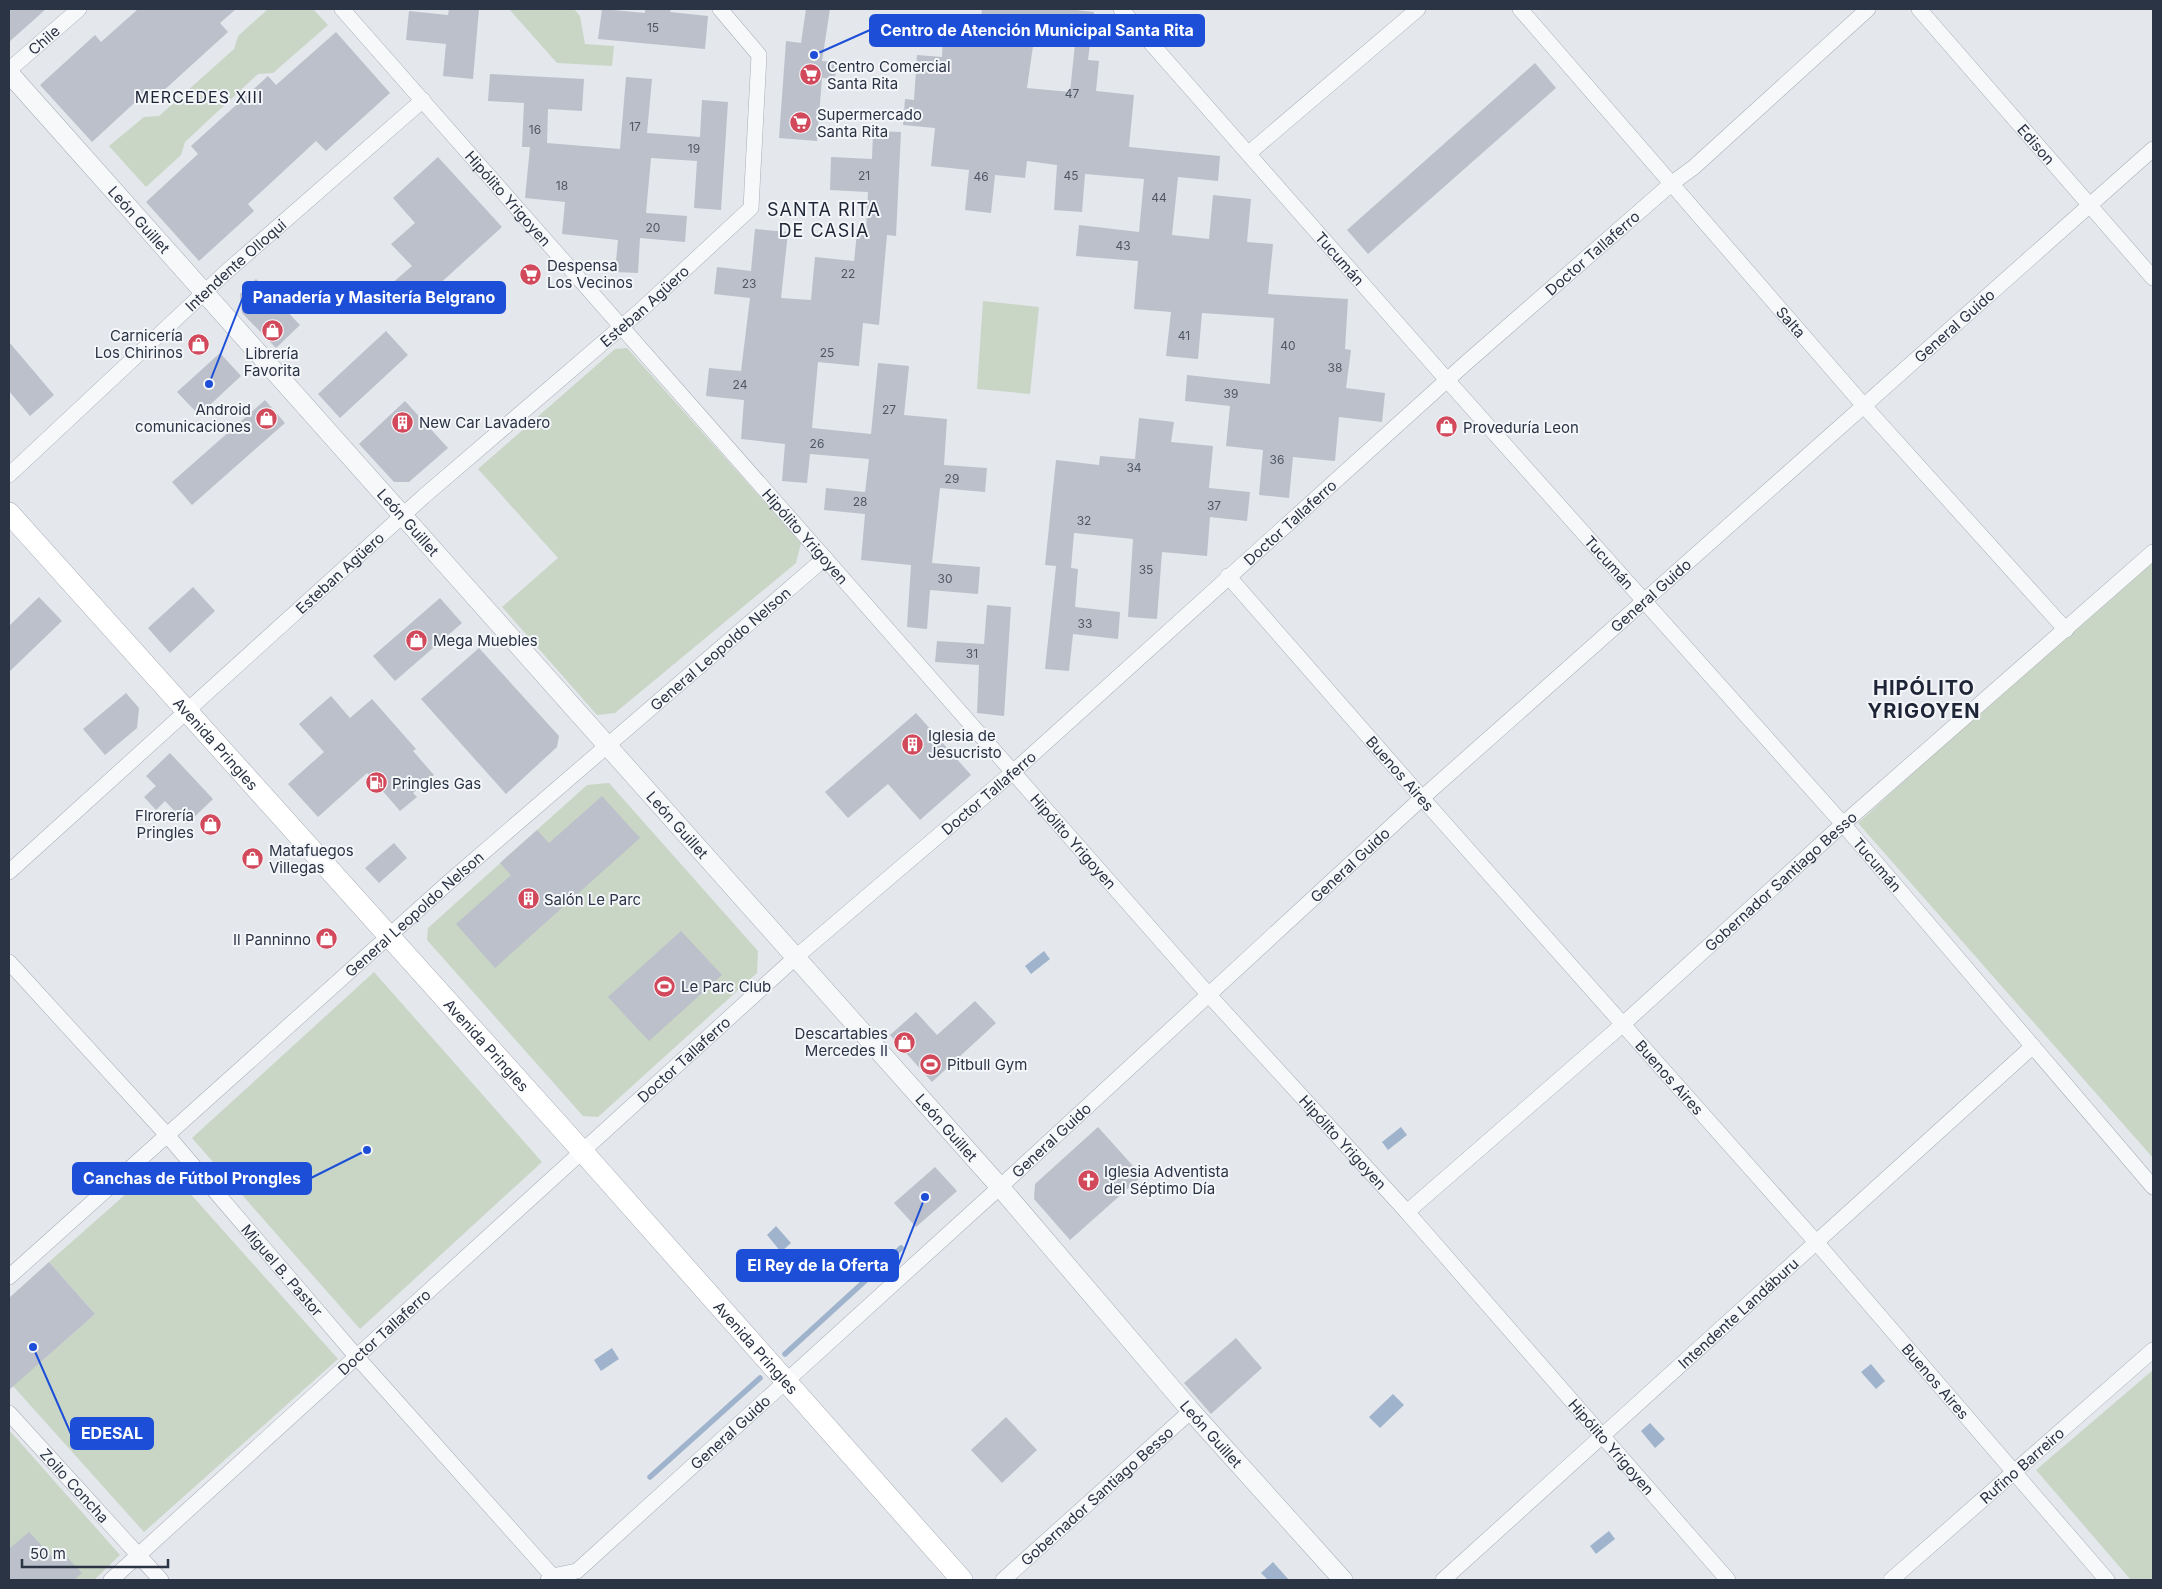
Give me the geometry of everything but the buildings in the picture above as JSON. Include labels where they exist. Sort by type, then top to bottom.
[{"type":"main road","name":"Avenida Pringles","points":[[9,513],[188,710],[583,1152],[962,1580]]},
{"type":"street","name":"Chile","points":[[9,72],[79,9]]},
{"type":"street","name":"Hipólito Yrigoyen","points":[[342,9],[622,325],[1208,994],[1408,1212],[1728,1580]]},
{"type":"street","name":"Esteban Agüero","points":[[9,872],[402,517],[622,325],[751,208],[759,55],[720,9]]},
{"type":"street","name":"Tucumán","points":[[1121,9],[1447,380],[1843,824],[2153,1187]]},
{"type":"street","points":[[1249,153],[1418,9]]},
{"type":"street","name":"Salta","points":[[1520,9],[1865,407],[2066,630]]},
{"type":"street","name":"Doctor Tallaferro","points":[[111,1580],[796,957],[1013,772],[1447,380],[1694,166],[1868,9]]},
{"type":"street","name":"Edison","points":[[1919,9],[2153,278]]},
{"type":"street","name":"León Guillet","points":[[9,72],[402,517],[608,744],[1000,1186],[1192,1411],[1343,1580]]},
{"type":"street","name":"Intendente Olloqui","points":[[9,475],[204,294],[423,100]]},
{"type":"street","name":"General Guido","points":[[552,1579],[577,1571],[1422,798],[1865,407],[2153,149]]},
{"type":"street","name":"Gobernador Santiago Besso","points":[[1408,1212],[1622,1025],[1843,824],[2153,552]]},
{"type":"street","name":"General Leopoldo Nelson","points":[[9,1277],[389,936],[608,744],[825,558]]},
{"type":"street","name":"Buenos Aires","points":[[1228,576],[1622,1025],[1816,1242],[2107,1580]]},
{"type":"street","name":"Miguel B. Pastor","points":[[9,962],[167,1135],[356,1356],[552,1579]]},
{"type":"street","name":"Intendente Landáburu","points":[[1443,1580],[2033,1046]]},
{"type":"street","name":"Rufino Barreiro","points":[[1891,1580],[2153,1350]]},
{"type":"street","name":"Gobernador Santiago Besso","points":[[1003,1580],[1192,1411]]},
{"type":"street","name":"Zoilo Concha","points":[[9,1413],[161,1580]]},
{"type":"green space","points":[[268,9],[313,9],[328,25],[273,73],[258,74],[185,142],[181,155],[146,187],[109,146],[144,117],[159,116],[234,49],[238,36]]},
{"type":"green space","points":[[509,9],[574,9],[580,16],[585,44],[614,46],[612,66],[557,63]]},
{"type":"green space","points":[[983,301],[1039,307],[1030,394],[977,389]]},
{"type":"green space","points":[[627,348],[801,543],[796,563],[615,713],[597,715],[502,607],[558,558],[478,469],[615,349]]},
{"type":"green space","points":[[2153,555],[2153,1158],[1858,823]]},
{"type":"green space","points":[[609,783],[758,951],[757,973],[598,1117],[583,1116],[427,940],[428,928],[587,785]]},
{"type":"green space","points":[[374,972],[542,1162],[360,1329],[192,1138]]},
{"type":"green space","points":[[162,1162],[338,1359],[144,1532],[13,1386],[95,1314],[49,1262]]},
{"type":"green space","points":[[2153,1370],[2153,1580],[2131,1580],[2036,1470]]},
{"type":"green space","points":[[9,1430],[120,1555],[94,1580],[9,1580]]},
{"type":"water","points":[[1044,951],[1050,959],[1031,974],[1025,966]]},
{"type":"water","points":[[1401,1127],[1407,1135],[1388,1150],[1382,1142]]},
{"type":"water","points":[[776,1226],[791,1243],[781,1252],[767,1235]]},
{"type":"water","points":[[612,1348],[619,1359],[601,1371],[594,1360]]},
{"type":"water","points":[[1871,1364],[1885,1381],[1876,1389],[1861,1372]]},
{"type":"water","points":[[1393,1394],[1404,1405],[1380,1428],[1369,1417]]},
{"type":"water","points":[[1650,1423],[1665,1439],[1655,1448],[1641,1431]]},
{"type":"water","points":[[1609,1531],[1615,1539],[1596,1554],[1590,1546]]},
{"type":"water","points":[[1273,1562],[1289,1580],[1268,1580],[1261,1573]]},
{"type":"waterway","points":[[785,1354],[901,1248]]},
{"type":"waterway","points":[[650,1477],[760,1378]]},
{"type":"place","name":"Centro de Atención Municipal Santa Rita","points":[[814,55]]},
{"type":"place","name":"Centro Comercial Santa Rita","points":[[811,75]]},
{"type":"place","name":"Supermercado Santa Rita","points":[[801,123]]},
{"type":"place","name":"Despensa Los Vecinos","points":[[531,274]]},
{"type":"place","name":"Librería Favorita","points":[[272,330]]},
{"type":"place","name":"Carnicería Los Chirinos","points":[[199,344]]},
{"type":"place","name":"Panadería y Masitería Belgrano","points":[[209,384]]},
{"type":"place","name":"Android comunicaciones","points":[[267,418]]},
{"type":"place","name":"New Car Lavadero","points":[[403,422]]},
{"type":"place","name":"Proveduría Leon","points":[[1447,427]]},
{"type":"place","name":"Mega Muebles","points":[[417,640]]},
{"type":"place","name":"Iglesia de Jesucristo","points":[[912,744]]},
{"type":"place","name":"Pringles Gas","points":[[376,783]]},
{"type":"place","name":"Flrorería Pringles","points":[[210,824]]},
{"type":"place","name":"Matafuegos Villegas","points":[[253,859]]},
{"type":"place","name":"Salón Le Parc","points":[[528,899]]},
{"type":"place","name":"Il Panninno","points":[[327,939]]},
{"type":"place","name":"Le Parc Club","points":[[665,986]]},
{"type":"place","name":"Descartables Mercedes II","points":[[904,1042]]},
{"type":"place","name":"Pitbull Gym","points":[[931,1064]]},
{"type":"place","name":"Canchas de Fútbol Prongles","points":[[367,1150]]},
{"type":"place","name":"Iglesia Adventista del Séptimo Día","points":[[1088,1180]]},
{"type":"place","name":"El Rey de la Oferta","points":[[925,1197]]},
{"type":"place","name":"EDESAL","points":[[33,1347]]},
{"type":"district","name":"MERCEDES XIII","points":[[199,97]]},
{"type":"district","name":"SANTA RITA DE CASIA","points":[[824,219]]},
{"type":"district","name":"HIPÓLITO YRIGOYEN","points":[[1924,700]]}]
